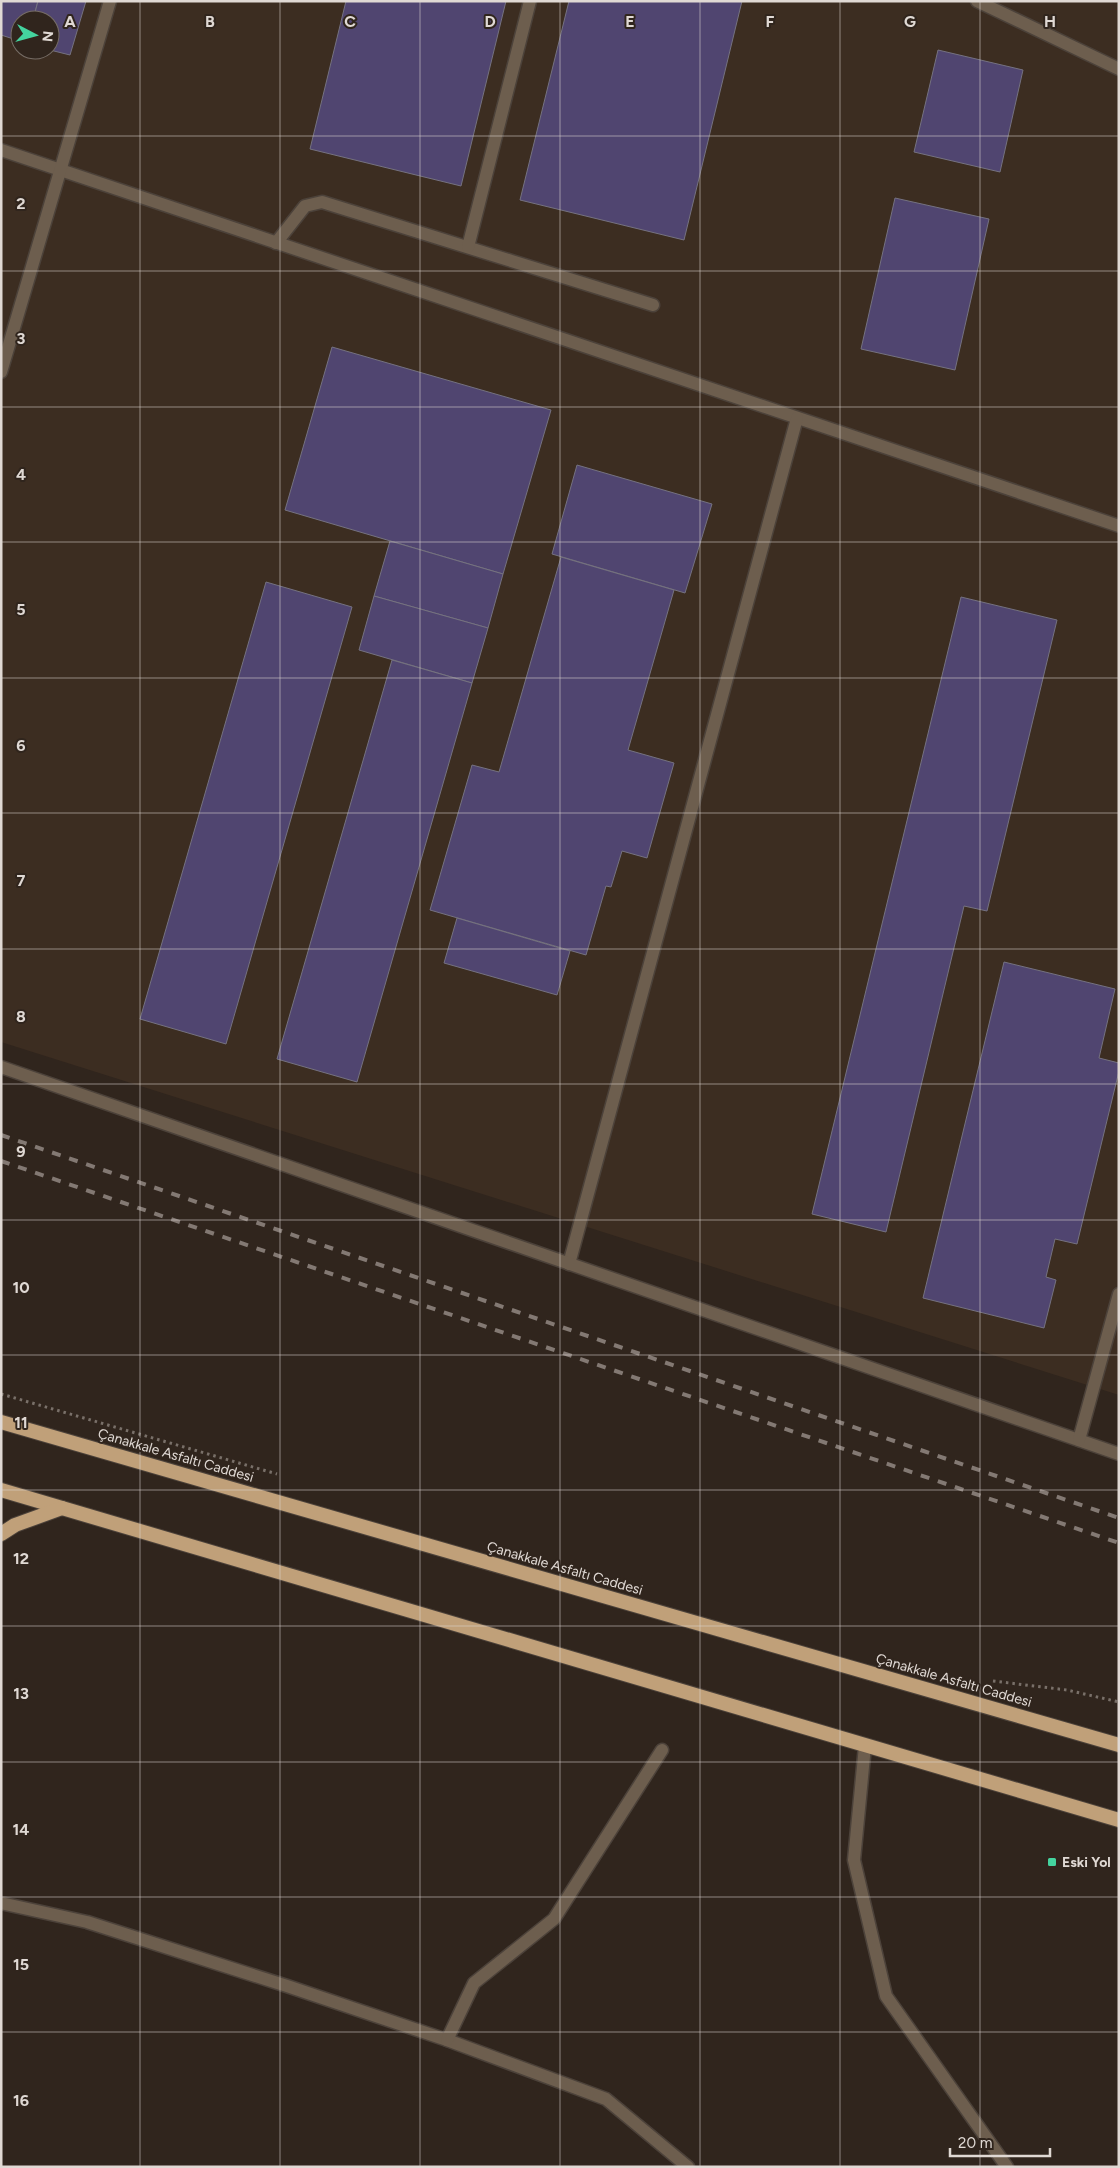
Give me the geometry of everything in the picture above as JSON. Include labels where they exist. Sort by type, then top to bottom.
[{"type":"highway","name":"Çanakkale Asfaltı Caddesi","points":[[1,1422],[1119,1745]]},
{"type":"highway","points":[[1,1490],[1119,1820]]},
{"type":"highway","points":[[1,1534],[15,1525],[62,1508]]},
{"type":"street","points":[[1,372],[110,1]]},
{"type":"street","points":[[468,247],[530,1]]},
{"type":"street","points":[[977,1],[1119,69]]},
{"type":"street","points":[[1,150],[1119,526]]},
{"type":"street","points":[[276,243],[305,206],[322,202],[654,305]]},
{"type":"street","points":[[569,1264],[797,418]]},
{"type":"street","points":[[1,1067],[1119,1454]]},
{"type":"street","points":[[1079,1440],[1119,1294]]},
{"type":"street","points":[[865,1746],[854,1860],[886,1996],[1006,2166]]},
{"type":"street","points":[[447,2040],[474,1983],[554,1919],[662,1750]]},
{"type":"street","points":[[1,1903],[87,1922],[287,1986],[447,2040],[606,2099],[688,2167]]},
{"type":"shaded area","points":[[1,1],[1119,1],[1119,1395],[1,1042]]},
{"type":"building","points":[[1,1],[38,1],[36,10],[10,10],[10,38],[1,35]]},
{"type":"building","points":[[38,1],[86,1],[70,55],[60,52],[60,10],[36,10]]},
{"type":"building","points":[[346,1],[506,1],[461,186],[310,149]]},
{"type":"building","points":[[569,1],[742,1],[684,240],[520,200]]},
{"type":"building","points":[[938,50],[1023,70],[1000,172],[914,152]]},
{"type":"building","points":[[895,198],[989,219],[955,370],[861,349]]},
{"type":"building","points":[[332,347],[551,410],[503,574],[285,510]]},
{"type":"building","points":[[577,465],[712,504],[685,593],[552,554]]},
{"type":"building","points":[[390,541],[503,574],[488,628],[374,596]]},
{"type":"building","points":[[561,557],[674,590],[628,750],[674,763],[647,858],[622,851],[611,887],[606,886],[586,955],[430,910],[472,765],[499,772]]},
{"type":"building","points":[[266,582],[352,607],[226,1044],[140,1019]]},
{"type":"building","points":[[374,596],[488,628],[472,683],[359,650]]},
{"type":"building","points":[[961,597],[1057,620],[987,911],[964,906],[886,1232],[812,1214]]},
{"type":"building","points":[[392,660],[472,683],[357,1082],[277,1059]]},
{"type":"building","points":[[457,918],[570,951],[557,995],[444,963]]},
{"type":"building","points":[[1004,962],[1115,989],[1099,1058],[1119,1063],[1119,1071],[1077,1244],[1055,1239],[1046,1277],[1056,1280],[1044,1328],[923,1298]]},
{"type":"railway","points":[[1,1135],[1119,1518]]},
{"type":"railway","points":[[1,1161],[1119,1543]]},
{"type":"place","name":"Eski Yol","points":[[1052,1862]]}]
